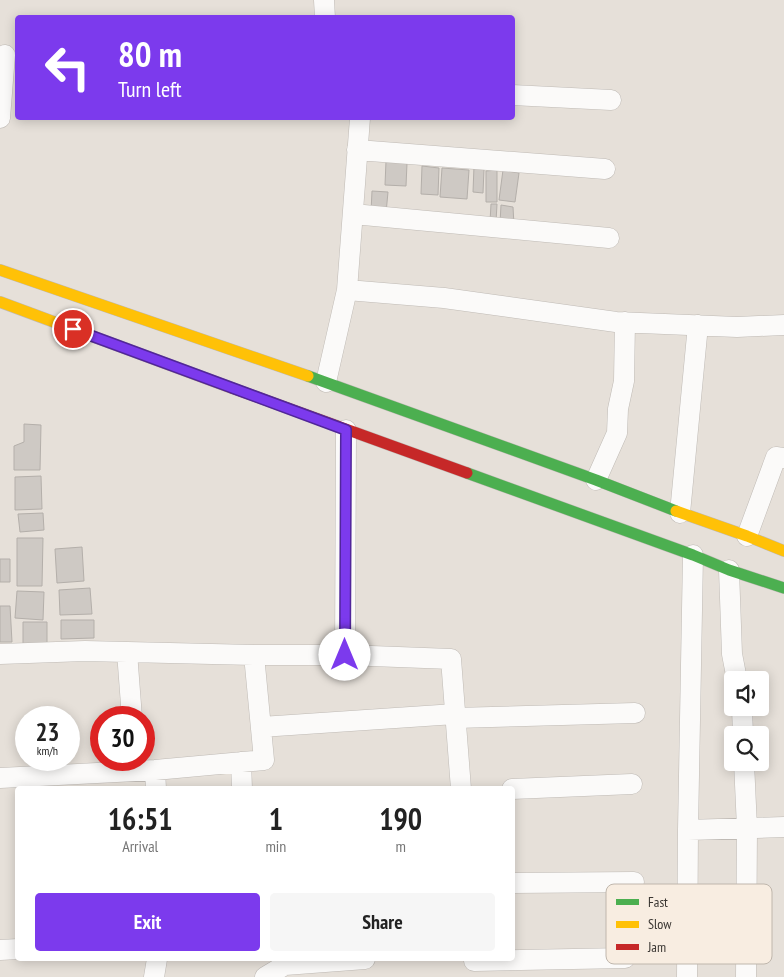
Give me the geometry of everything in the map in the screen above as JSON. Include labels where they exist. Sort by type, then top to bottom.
[{"type":"street","points":[[324,0],[325,15]]},
{"type":"street","points":[[0,118],[5,56]]},
{"type":"street","points":[[515,95],[610,100]]},
{"type":"street","points":[[326,382],[347,290],[360,120]]},
{"type":"street","points":[[357,150],[605,169]]},
{"type":"street","points":[[353,214],[608,238]]},
{"type":"street","points":[[0,270],[326,382],[596,480],[784,551]]},
{"type":"street","points":[[347,290],[444,298],[625,322],[736,327],[784,325]]},
{"type":"street","points":[[0,302],[346,430],[693,555],[729,570],[784,588]]},
{"type":"street","points":[[596,480],[617,433],[618,409],[624,381],[625,322]]},
{"type":"street","points":[[680,513],[698,325]]},
{"type":"street","points":[[345,655],[346,430]]},
{"type":"street","points":[[747,536],[776,457],[784,458]]},
{"type":"street","points":[[688,884],[693,555]]},
{"type":"street","points":[[729,570],[732,654],[735,671]]},
{"type":"street","points":[[0,654],[84,651],[345,655],[451,659],[461,786]]},
{"type":"street","points":[[127,652],[131,706]]},
{"type":"street","points":[[0,778],[65,782],[264,760],[254,655]]},
{"type":"street","points":[[261,726],[455,716],[635,713]]},
{"type":"street","points":[[241,762],[242,786]]},
{"type":"street","points":[[744,771],[746,884]]},
{"type":"street","points":[[515,789],[632,784]]},
{"type":"street","points":[[688,830],[784,827]]},
{"type":"street","points":[[515,883],[634,882]]},
{"type":"street","points":[[0,950],[15,950]]},
{"type":"street","points":[[474,966],[606,959]]},
{"type":"street","points":[[154,977],[157,961]]},
{"type":"street","points":[[258,977],[265,977],[285,965],[339,969],[360,961]]},
{"type":"street","points":[[687,964],[687,977]]},
{"type":"street","points":[[746,964],[746,977]]},
{"type":"building","points":[[386,161],[407,163],[406,186],[385,185]]},
{"type":"building","points":[[422,166],[439,168],[438,195],[421,194]]},
{"type":"building","points":[[474,166],[484,169],[483,193],[473,192]]},
{"type":"building","points":[[442,168],[469,170],[467,199],[440,197]]},
{"type":"building","points":[[497,170],[497,202],[486,202],[486,171]]},
{"type":"building","points":[[503,170],[519,173],[515,202],[499,200]]},
{"type":"building","points":[[372,191],[388,192],[386,213],[371,212]]},
{"type":"building","points":[[491,204],[497,204],[496,222],[490,222]]},
{"type":"building","points":[[501,205],[513,207],[514,225],[500,223]]},
{"type":"building","points":[[24,424],[41,425],[40,470],[14,470],[14,446],[24,442]]},
{"type":"building","points":[[41,476],[42,509],[15,510],[15,477]]},
{"type":"building","points":[[43,513],[44,530],[20,532],[18,514]]},
{"type":"building","points":[[17,538],[43,538],[42,586],[17,586]]},
{"type":"building","points":[[82,547],[84,581],[57,583],[55,549]]},
{"type":"building","points":[[0,559],[10,559],[10,582],[0,582]]},
{"type":"building","points":[[90,588],[92,614],[60,615],[59,590]]},
{"type":"building","points":[[17,591],[44,592],[43,620],[15,618]]},
{"type":"building","points":[[0,606],[10,606],[12,642],[0,642]]},
{"type":"building","points":[[61,620],[94,620],[94,638],[61,639]]},
{"type":"building","points":[[23,622],[47,622],[47,647],[23,647]]},
{"type":"traffic: fast","points":[[308,376],[596,480],[676,511]]},
{"type":"traffic: fast","points":[[467,473],[693,555],[729,570],[784,588]]},
{"type":"traffic: slow","points":[[0,270],[308,376]]},
{"type":"traffic: slow","points":[[0,302],[232,388]]},
{"type":"traffic: slow","points":[[676,511],[784,551]]},
{"type":"traffic: jam","points":[[232,388],[467,473]]},
{"type":"route","points":[[73,329],[346,430],[345,655]]}]
